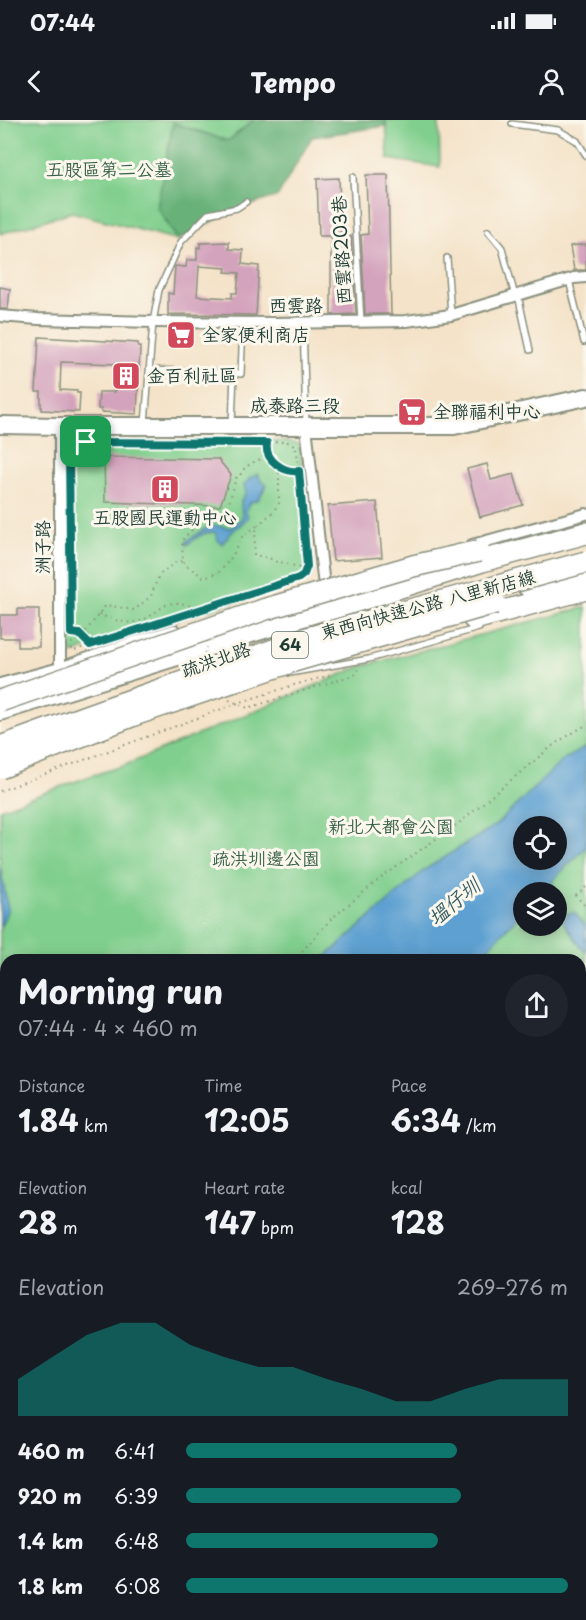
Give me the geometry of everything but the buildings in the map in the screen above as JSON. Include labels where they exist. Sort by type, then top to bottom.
[{"type":"highway","points":[[0,701],[266,609],[413,566],[586,522]]},
{"type":"highway","points":[[328,610],[482,561],[586,533]]},
{"type":"highway","name":"東西向快速公路 八里新店線","points":[[0,734],[101,697],[312,626],[586,552]]},
{"type":"highway","name":"東西向快速公路 八里新店線","points":[[0,747],[308,638],[586,562]]},
{"type":"highway","points":[[0,768],[134,715],[294,661],[495,603],[586,580]]},
{"type":"highway","points":[[307,652],[354,652],[586,589]]},
{"type":"street","name":"西雲路","points":[[0,316],[38,320],[153,322],[406,321],[452,315],[586,277]]},
{"type":"street","name":"成泰路三段","points":[[0,425],[453,426],[586,397]]},
{"type":"street","name":"洲子路","points":[[60,426],[60,668]]},
{"type":"street","points":[[306,426],[324,586]]},
{"type":"street","points":[[0,684],[60,668],[134,642],[324,586],[586,514]]},
{"type":"street","name":"疏洪北路","points":[[0,712],[328,610],[586,543]]},
{"type":"street","name":"疏洪北路","points":[[0,754],[288,657],[460,605],[586,574]]},
{"type":"lane","points":[[512,124],[558,130],[578,141],[586,155]]},
{"type":"lane","name":"西雲路203巷","points":[[353,177],[361,322]]},
{"type":"lane","points":[[145,426],[153,322],[159,290],[181,242],[208,214],[237,208],[246,202]]},
{"type":"lane","points":[[488,231],[502,248],[530,350]]},
{"type":"lane","points":[[447,258],[452,315]]},
{"type":"lane","points":[[569,280],[584,342]]},
{"type":"lane","points":[[149,370],[241,374],[243,322]]},
{"type":"lane","points":[[303,323],[306,426]]},
{"type":"lane","points":[[232,426],[234,373]]},
{"type":"lane","points":[[288,673],[369,659],[481,627]]},
{"type":"lane","points":[[0,763],[44,757],[67,749]]},
{"type":"path","points":[[77,442],[289,442],[294,445],[297,452],[299,471],[307,566],[304,574],[299,578],[72,651],[69,450],[72,445],[77,442]]},
{"type":"path","points":[[267,443],[266,449],[269,457],[284,469],[291,472],[299,471]]},
{"type":"path","points":[[269,457],[249,465],[236,478],[223,517],[203,519],[182,540],[183,561],[187,566],[205,578],[221,571],[233,555],[242,537],[273,512],[279,504],[279,473],[284,469]]},
{"type":"path","points":[[257,526],[254,555],[306,570]]},
{"type":"path","points":[[82,636],[106,605],[134,609],[151,596],[159,576],[176,562],[183,561]]},
{"type":"path","points":[[71,633],[79,634],[90,645]]},
{"type":"path","points":[[0,791],[241,702],[336,674]]},
{"type":"path","points":[[299,954],[331,919],[381,878],[460,822],[556,743],[586,725]]},
{"type":"path","points":[[586,887],[576,896],[586,907]]},
{"type":"green space","name":"五股區第二公墓","points":[[0,120],[254,120],[228,141],[174,123],[157,207],[178,240],[72,212],[0,234]]},
{"type":"green space","points":[[254,120],[386,120],[385,126],[312,137],[278,196],[227,213],[178,240],[157,207],[173,123],[228,141]]},
{"type":"green space","points":[[386,120],[439,120],[440,167],[388,159]]},
{"type":"green space","points":[[65,441],[286,441],[300,444],[313,572],[308,578],[67,655]]},
{"type":"green space","name":"疏洪圳邊公園","points":[[586,607],[586,954],[0,954],[0,809],[123,766],[359,667]]},
{"type":"water","points":[[258,474],[261,481],[267,485],[258,500],[249,503],[246,511],[248,518],[222,544],[216,533],[212,532],[201,535],[187,545],[187,541],[211,525],[230,528],[242,518],[241,501],[246,493],[244,485]]},
{"type":"water","name":"塭仔圳","points":[[586,747],[586,847],[567,866],[567,816],[513,816],[513,870],[563,870],[552,882],[513,882],[513,922],[483,954],[329,954],[424,870],[496,825],[564,759]]},
{"type":"water","points":[[0,866],[8,909],[0,928]]},
{"type":"water","points":[[574,912],[586,927],[586,952],[567,928],[567,914]]},
{"type":"place","name":"全家便利商店","points":[[181,335]]},
{"type":"place","name":"金百利社區","points":[[126,376]]},
{"type":"place","name":"全聯福利中心","points":[[412,412]]},
{"type":"place","name":"五股國民運動中心","points":[[165,489]]},
{"type":"route","points":[[77,442],[86,442],[267,443],[268,456],[277,464],[291,472],[299,471],[307,566],[304,574],[299,578],[90,645],[79,634],[71,633],[69,450],[77,442]]},
{"type":"park label","name":"新北大都會公園","points":[[391,827]]}]
